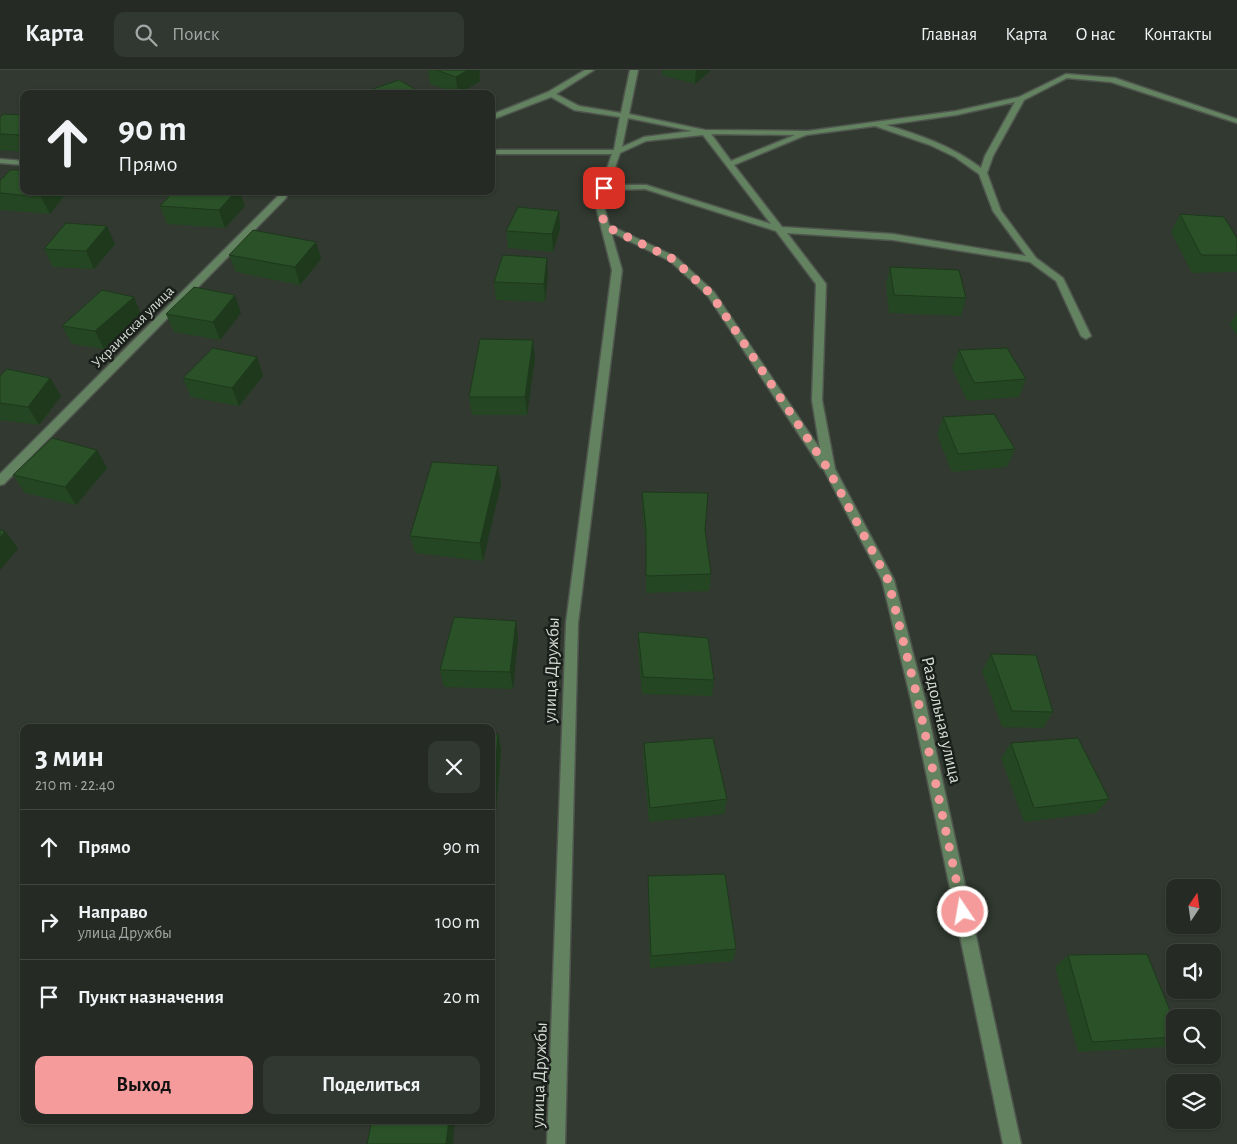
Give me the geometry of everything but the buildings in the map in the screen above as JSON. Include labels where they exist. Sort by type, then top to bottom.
[{"type":"street","points":[[495,116],[551,94],[590,70]]},
{"type":"street","points":[[634,70],[617,152],[604,188],[646,187],[781,230],[892,237],[1033,260]]},
{"type":"street","points":[[495,152],[617,152],[644,139],[706,132],[808,133],[956,113],[1021,99],[1077,70]]},
{"type":"street","points":[[1066,76],[1112,80],[1237,121]]},
{"type":"street","points":[[551,94],[577,108],[624,115],[706,132],[781,230]]},
{"type":"street","points":[[983,173],[989,156],[1021,99]]},
{"type":"street","points":[[873,124],[919,137],[961,156],[983,173],[997,210],[1033,260],[1060,280],[1086,336]]},
{"type":"street","points":[[730,164],[808,133]]},
{"type":"street","points":[[0,161],[20,163]]},
{"type":"street","name":"улица Дружбы","points":[[556,1144],[572,623],[617,270],[599,203],[604,188]]},
{"type":"street","name":"Украинская улица","points":[[0,481],[283,195]]},
{"type":"street","points":[[605,226],[673,259],[711,294],[828,469]]},
{"type":"street","name":"Раздольная улица","points":[[781,230],[821,284],[817,400],[828,469],[888,580],[918,700],[1012,1144]]},
{"type":"route","points":[[604,188],[599,203],[605,226],[673,259],[711,294],[828,469],[888,580],[918,700],[963,912]]}]
